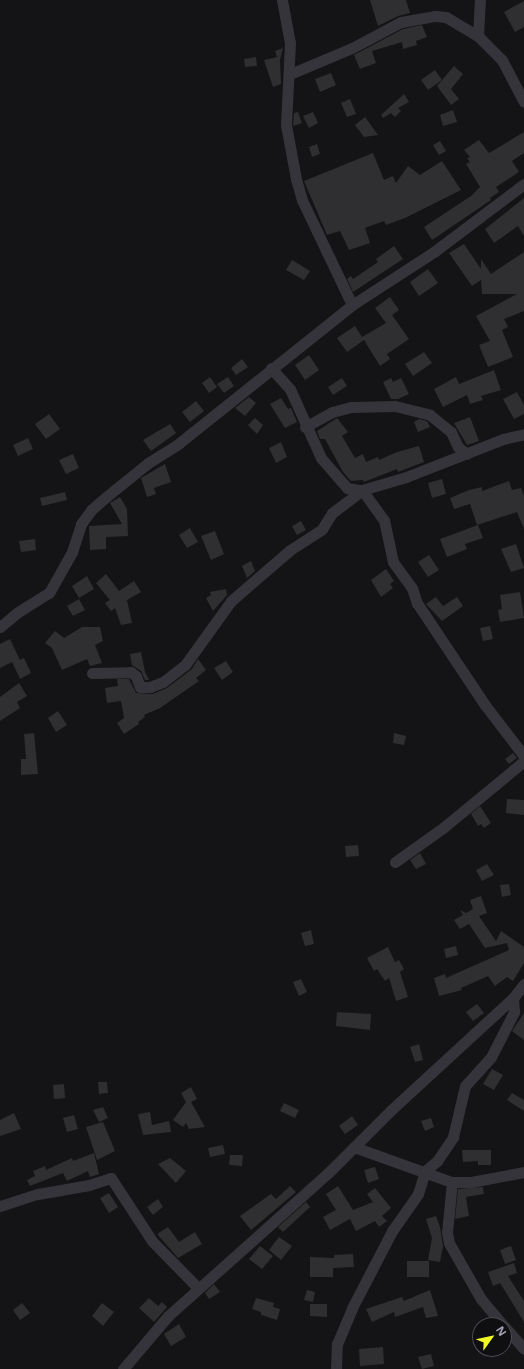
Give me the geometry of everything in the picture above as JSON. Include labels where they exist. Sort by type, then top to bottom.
[{"type":"street","points":[[282,0],[290,43],[290,74],[286,124],[296,179],[302,200],[352,305]]},
{"type":"street","points":[[478,36],[480,0]]},
{"type":"street","points":[[290,74],[352,48],[383,29],[419,18],[446,17],[478,36],[502,60],[524,102]]},
{"type":"street","points":[[0,627],[18,612],[50,592],[72,552],[81,524],[90,510],[352,305],[435,251],[524,184]]},
{"type":"street","points":[[271,368],[290,389],[305,427],[321,458],[347,488],[362,490],[384,520],[393,562],[412,588],[426,619],[485,705],[524,756]]},
{"type":"street","points":[[305,427],[338,410],[395,406],[430,415],[450,432],[458,447],[467,454]]},
{"type":"street","points":[[92,673],[131,672],[136,676],[140,687],[150,687],[163,682],[185,665],[231,602],[290,550],[322,529],[332,513],[362,490],[406,477],[504,438],[524,434]]},
{"type":"street","points":[[395,862],[444,827],[524,761]]},
{"type":"street","points":[[123,1369],[168,1316],[354,1147],[513,998],[524,984]]},
{"type":"street","points":[[336,1369],[337,1344],[352,1308],[392,1231],[418,1194],[425,1171],[437,1161],[453,1137],[462,1093],[491,1057],[514,1012],[513,998]]},
{"type":"street","points":[[354,1147],[425,1171],[452,1182],[472,1182],[524,1172]]},
{"type":"street","points":[[0,1206],[38,1194],[89,1185],[111,1178],[152,1241],[198,1288]]},
{"type":"street","points":[[452,1182],[447,1232],[449,1242],[481,1299],[496,1317]]},
{"type":"street","points":[[512,1336],[524,1349]]},
{"type":"building","points":[[370,0],[406,0],[410,13],[398,16],[378,26]]},
{"type":"building","points":[[524,1],[524,27],[515,32],[504,12]]},
{"type":"building","points":[[422,25],[427,37],[416,41],[417,45],[403,49],[402,42],[372,51],[376,63],[360,69],[354,55],[403,29]]},
{"type":"building","points":[[283,48],[280,60],[281,84],[273,87],[264,60],[277,57],[275,51]]},
{"type":"building","points":[[256,57],[257,66],[245,67],[244,59]]},
{"type":"building","points":[[454,66],[463,74],[451,89],[459,99],[451,105],[437,86]]},
{"type":"building","points":[[435,70],[442,80],[428,90],[421,80]]},
{"type":"building","points":[[331,73],[336,85],[320,92],[315,79]]},
{"type":"building","points":[[404,94],[409,102],[398,108],[401,111],[395,117],[391,113],[383,118],[381,115]]},
{"type":"building","points":[[350,99],[356,114],[347,117],[341,103]]},
{"type":"building","points":[[453,110],[457,122],[443,126],[440,115]]},
{"type":"building","points":[[298,112],[302,123],[293,126],[294,113]]},
{"type":"building","points":[[313,112],[318,123],[309,128],[303,116]]},
{"type":"building","points":[[365,117],[378,135],[364,137],[355,125]]},
{"type":"building","points":[[524,132],[524,153],[512,161],[519,172],[496,187],[499,192],[490,198],[491,200],[432,240],[424,227],[471,196],[480,187],[466,164],[470,162],[467,158],[470,157],[464,150],[479,140],[489,153]]},
{"type":"building","points":[[440,141],[446,151],[439,155],[433,145]]},
{"type":"building","points":[[317,144],[320,154],[312,157],[309,147]]},
{"type":"building","points":[[373,153],[384,180],[393,176],[396,183],[408,166],[420,175],[442,161],[461,190],[405,218],[386,225],[384,221],[365,228],[370,243],[349,250],[340,231],[327,235],[304,181]]},
{"type":"building","points":[[524,198],[524,236],[518,226],[494,243],[485,229]]},
{"type":"building","points":[[464,244],[481,269],[481,259],[491,274],[524,252],[524,311],[504,319],[508,327],[502,330],[513,357],[488,367],[479,345],[490,341],[476,316],[517,294],[482,294],[481,280],[472,286],[449,253]]},
{"type":"building","points":[[394,246],[403,259],[353,292],[347,279],[351,276],[353,279],[378,262],[376,259]]},
{"type":"building","points":[[292,260],[310,271],[304,280],[286,270]]},
{"type":"building","points":[[428,269],[438,283],[419,296],[410,282]]},
{"type":"building","points":[[390,297],[399,310],[392,315],[409,339],[387,354],[390,359],[380,366],[364,340],[347,352],[337,338],[355,326],[362,337],[386,323],[375,308]]},
{"type":"building","points":[[424,352],[432,363],[413,376],[405,364]]},
{"type":"building","points":[[309,355],[319,370],[305,380],[295,365]]},
{"type":"building","points":[[242,359],[248,367],[236,375],[231,368]]},
{"type":"building","points":[[494,370],[501,390],[481,396],[483,400],[470,404],[467,395],[443,407],[434,389],[456,377],[459,384]]},
{"type":"building","points":[[210,377],[217,387],[209,393],[202,383]]},
{"type":"building","points":[[228,377],[234,386],[224,393],[217,384]]},
{"type":"building","points":[[342,378],[347,386],[333,395],[328,387]]},
{"type":"building","points":[[391,378],[393,382],[401,378],[409,394],[398,399],[391,399],[383,382]]},
{"type":"building","points":[[517,392],[524,405],[524,414],[514,419],[503,399]]},
{"type":"building","points":[[249,397],[256,403],[245,416],[235,408]]},
{"type":"building","points":[[281,398],[288,409],[291,408],[297,422],[285,428],[270,404]]},
{"type":"building","points":[[196,401],[204,411],[190,422],[182,412]]},
{"type":"building","points":[[49,414],[60,429],[46,439],[35,424]]},
{"type":"building","points":[[470,417],[479,441],[467,445],[454,423]]},
{"type":"building","points":[[255,418],[263,425],[257,434],[248,425]]},
{"type":"building","points":[[337,418],[348,432],[342,436],[355,458],[363,454],[366,462],[378,457],[379,460],[397,452],[419,446],[424,462],[398,472],[397,469],[364,482],[363,480],[351,481],[343,472],[325,439],[320,439],[317,431]]},
{"type":"building","points":[[419,419],[427,421],[430,427],[418,432],[414,422]]},
{"type":"building","points":[[170,424],[176,433],[151,451],[143,440]]},
{"type":"building","points":[[28,438],[33,449],[18,456],[13,445]]},
{"type":"building","points":[[281,442],[287,457],[276,463],[269,448]]},
{"type":"building","points":[[73,454],[79,468],[66,474],[59,460]]},
{"type":"building","points":[[165,464],[171,482],[154,488],[156,494],[147,497],[141,478]]},
{"type":"building","points":[[442,479],[446,494],[432,498],[428,483]]},
{"type":"building","points":[[509,481],[512,490],[521,488],[524,496],[524,529],[517,512],[477,525],[470,504],[454,509],[450,498],[469,490],[482,487],[482,491]]},
{"type":"building","points":[[65,492],[67,500],[42,506],[40,498]]},
{"type":"building","points":[[120,497],[127,509],[128,536],[106,537],[106,549],[90,550],[89,526],[122,524],[110,503]]},
{"type":"building","points":[[301,521],[306,530],[297,535],[292,526]]},
{"type":"building","points":[[478,525],[483,538],[465,544],[467,549],[447,557],[440,539]]},
{"type":"building","points":[[190,528],[198,542],[187,548],[179,535]]},
{"type":"building","points":[[215,531],[224,554],[211,560],[201,536]]},
{"type":"building","points":[[35,539],[36,550],[21,552],[19,541]]},
{"type":"building","points":[[516,544],[524,568],[511,572],[501,549]]},
{"type":"building","points":[[429,555],[439,570],[428,577],[418,562]]},
{"type":"building","points":[[251,561],[255,571],[247,578],[242,566]]},
{"type":"building","points":[[386,569],[394,581],[390,584],[393,588],[381,597],[371,580]]},
{"type":"building","points":[[106,574],[119,591],[134,581],[141,592],[127,600],[132,623],[121,625],[115,608],[111,611],[105,603],[110,600],[96,583]]},
{"type":"building","points":[[87,576],[94,589],[79,598],[72,586]]},
{"type":"building","points":[[226,589],[227,595],[213,611],[206,598],[211,595],[210,592]]},
{"type":"building","points":[[520,592],[524,618],[500,622],[498,610],[502,609],[500,595]]},
{"type":"building","points":[[436,597],[443,606],[457,597],[463,606],[442,621],[426,604]]},
{"type":"building","points":[[79,599],[85,610],[73,616],[67,606]]},
{"type":"building","points":[[490,626],[493,639],[483,641],[480,628]]},
{"type":"building","points":[[82,627],[100,627],[103,641],[95,645],[102,663],[90,666],[87,659],[62,670],[52,648],[45,643],[55,631],[64,638]]},
{"type":"building","points":[[10,639],[20,660],[24,658],[31,673],[20,679],[12,662],[0,668],[0,644]]},
{"type":"building","points":[[141,652],[145,672],[149,680],[145,680],[141,671],[132,665],[130,654]]},
{"type":"building","points":[[198,659],[206,670],[196,678],[199,681],[160,708],[144,715],[145,717],[138,722],[139,724],[124,734],[117,723],[124,718],[121,701],[107,703],[105,688],[118,686],[117,679],[129,679],[136,693],[153,694],[167,688],[192,669]]},
{"type":"building","points":[[226,661],[233,672],[222,680],[214,668]]},
{"type":"building","points":[[19,683],[27,696],[17,702],[20,708],[0,721],[0,697]]},
{"type":"building","points":[[58,711],[67,725],[56,732],[48,718]]},
{"type":"building","points":[[34,733],[38,774],[21,775],[21,759],[26,759],[24,734]]},
{"type":"building","points":[[394,733],[406,736],[404,745],[393,743]]},
{"type":"building","points":[[513,753],[517,758],[509,764],[505,759]]},
{"type":"building","points":[[507,799],[524,800],[524,815],[506,813]]},
{"type":"building","points":[[480,806],[491,823],[484,828],[481,824],[478,826],[471,814]]},
{"type":"building","points":[[358,845],[359,856],[346,857],[345,846]]},
{"type":"building","points":[[420,853],[426,864],[416,869],[410,860]]},
{"type":"building","points":[[487,864],[494,875],[482,881],[476,870]]},
{"type":"building","points":[[509,884],[511,895],[502,897],[500,885]]},
{"type":"building","points":[[481,896],[487,913],[479,916],[496,941],[501,931],[524,947],[524,963],[513,981],[507,977],[495,986],[488,976],[461,988],[462,990],[439,996],[434,978],[445,974],[446,978],[509,950],[507,943],[485,948],[469,924],[460,929],[454,920],[463,915],[460,910],[466,913],[473,909],[470,900]]},
{"type":"building","points":[[311,930],[314,944],[305,946],[301,933]]},
{"type":"building","points":[[456,946],[458,955],[446,958],[444,949]]},
{"type":"building","points":[[388,947],[395,962],[399,960],[404,969],[400,972],[408,997],[396,1001],[389,978],[385,981],[377,969],[374,971],[367,958]]},
{"type":"building","points":[[301,979],[307,992],[299,996],[293,982]]},
{"type":"building","points":[[477,1004],[484,1013],[473,1021],[466,1012]]},
{"type":"building","points":[[337,1012],[371,1014],[370,1030],[336,1026]]},
{"type":"building","points":[[524,1013],[524,1040],[512,1031]]},
{"type":"building","points":[[419,1044],[423,1060],[415,1062],[410,1047]]},
{"type":"building","points":[[492,1069],[503,1075],[494,1090],[483,1084]]},
{"type":"building","points":[[98,1082],[107,1082],[108,1093],[99,1094]]},
{"type":"building","points":[[64,1084],[65,1098],[54,1099],[53,1085]]},
{"type":"building","points":[[191,1087],[197,1099],[191,1102],[205,1127],[189,1129],[186,1123],[183,1127],[173,1120],[186,1102],[181,1093]]},
{"type":"building","points":[[512,1093],[524,1100],[524,1111],[507,1100]]},
{"type":"building","points":[[284,1103],[299,1110],[295,1118],[280,1111]]},
{"type":"building","points":[[103,1107],[108,1118],[99,1122],[93,1110]]},
{"type":"building","points":[[150,1112],[152,1125],[169,1121],[171,1132],[143,1135],[138,1114]]},
{"type":"building","points":[[14,1113],[21,1129],[0,1136],[0,1120]]},
{"type":"building","points":[[74,1115],[78,1129],[67,1132],[63,1118]]},
{"type":"building","points":[[352,1116],[358,1125],[345,1134],[339,1126]]},
{"type":"building","points":[[431,1118],[434,1127],[425,1131],[421,1121]]},
{"type":"building","points":[[103,1122],[115,1151],[97,1160],[86,1127]]},
{"type":"building","points":[[223,1145],[225,1154],[210,1157],[208,1148]]},
{"type":"building","points":[[462,1150],[491,1150],[491,1165],[478,1165],[478,1161],[463,1162]]},
{"type":"building","points":[[94,1153],[99,1174],[90,1177],[88,1171],[67,1181],[63,1173],[30,1186],[27,1180],[35,1176],[33,1171],[45,1166],[46,1170],[72,1158],[73,1161]]},
{"type":"building","points":[[230,1155],[243,1155],[242,1166],[229,1165]]},
{"type":"building","points":[[170,1158],[186,1171],[176,1183],[158,1164]]},
{"type":"building","points":[[375,1167],[379,1179],[368,1183],[364,1170]]},
{"type":"building","points":[[290,1186],[296,1192],[251,1230],[240,1216],[271,1194],[276,1199]]},
{"type":"building","points":[[338,1186],[353,1210],[373,1202],[367,1194],[375,1188],[391,1208],[382,1216],[387,1221],[379,1227],[375,1221],[356,1231],[350,1219],[330,1230],[323,1217],[336,1210],[326,1194]]},
{"type":"building","points":[[483,1187],[484,1194],[466,1197],[469,1216],[455,1219],[458,1189]]},
{"type":"building","points":[[109,1193],[118,1207],[109,1213],[100,1198]]},
{"type":"building","points":[[158,1199],[163,1207],[153,1215],[147,1207]]},
{"type":"building","points":[[306,1202],[310,1207],[283,1232],[278,1227]]},
{"type":"building","points":[[436,1216],[440,1227],[443,1246],[440,1262],[428,1260],[432,1238],[426,1219]]},
{"type":"building","points":[[168,1227],[179,1242],[195,1232],[202,1244],[178,1258],[157,1234]]},
{"type":"building","points":[[279,1237],[292,1246],[281,1260],[269,1250]]},
{"type":"building","points":[[260,1246],[273,1256],[262,1269],[249,1259]]},
{"type":"building","points":[[511,1246],[516,1260],[505,1264],[500,1250]]},
{"type":"building","points":[[353,1254],[354,1267],[333,1268],[333,1277],[310,1277],[310,1257],[334,1258],[334,1255]]},
{"type":"building","points":[[407,1261],[429,1261],[429,1277],[407,1277]]},
{"type":"building","points":[[514,1263],[517,1273],[508,1276],[524,1301],[524,1322],[500,1283],[493,1286],[488,1272]]},
{"type":"building","points":[[214,1284],[220,1292],[209,1299],[205,1293]]},
{"type":"building","points":[[307,1290],[315,1292],[313,1302],[304,1300]]},
{"type":"building","points":[[430,1290],[438,1316],[426,1318],[423,1307],[395,1317],[394,1312],[372,1322],[366,1309],[402,1297],[404,1301]]},
{"type":"building","points":[[149,1298],[158,1306],[162,1302],[167,1307],[154,1322],[139,1308]]},
{"type":"building","points":[[256,1298],[274,1303],[273,1307],[280,1309],[277,1320],[261,1315],[261,1312],[252,1309]]},
{"type":"building","points":[[22,1303],[30,1313],[20,1320],[13,1310]]},
{"type":"building","points":[[102,1303],[114,1312],[103,1326],[92,1316]]},
{"type":"building","points":[[310,1304],[327,1304],[327,1317],[310,1316]]},
{"type":"building","points":[[179,1324],[186,1337],[171,1346],[164,1334]]},
{"type":"building","points":[[383,1347],[384,1364],[360,1366],[359,1349]]},
{"type":"building","points":[[431,1354],[434,1366],[422,1369],[418,1357]]}]
